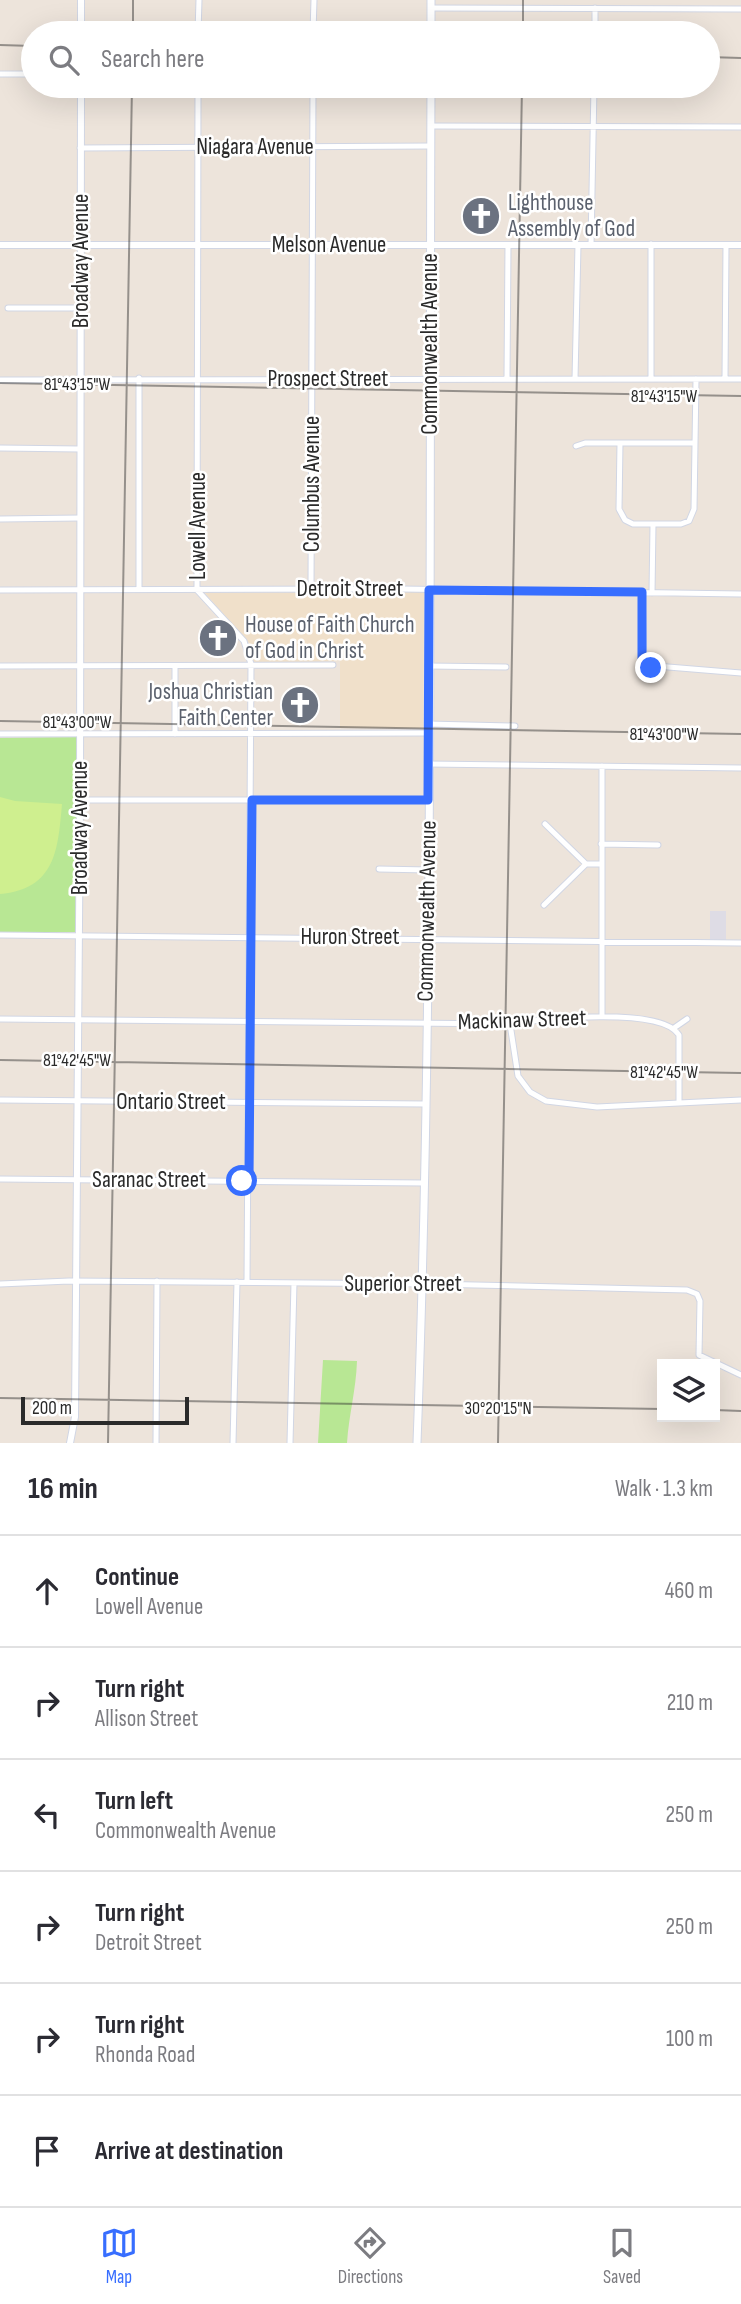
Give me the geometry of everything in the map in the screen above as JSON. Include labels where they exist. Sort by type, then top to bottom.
[{"type":"main road","name":"Commonwealth Avenue","points":[[418,1443],[423,1284],[428,870],[431,98]]},
{"type":"street","points":[[81,0],[81,21]]},
{"type":"street","points":[[198,0],[198,21]]},
{"type":"street","points":[[313,21],[314,0]]},
{"type":"street","points":[[431,4],[741,9]]},
{"type":"street","points":[[595,8],[595,21]]},
{"type":"street","points":[[0,74],[21,74]]},
{"type":"street","name":"Broadway Avenue","points":[[70,1443],[75,1417],[79,1020],[81,98]]},
{"type":"street","name":"Lowell Avenue","points":[[198,98],[197,590],[244,641],[251,664],[251,1021],[247,1282]]},
{"type":"street","name":"Columbus Avenue","points":[[311,589],[313,98]]},
{"type":"street","points":[[591,245],[594,98]]},
{"type":"street","points":[[431,126],[741,127]]},
{"type":"street","name":"Niagara Avenue","points":[[80,148],[430,146]]},
{"type":"street","points":[[651,244],[651,379]]},
{"type":"street","name":"Melson Avenue","points":[[0,245],[741,246]]},
{"type":"street","points":[[507,378],[508,245]]},
{"type":"street","points":[[575,379],[578,245]]},
{"type":"street","points":[[725,379],[726,245]]},
{"type":"street","points":[[8,308],[80,308]]},
{"type":"street","points":[[139,378],[139,589]]},
{"type":"street","points":[[620,443],[620,509],[625,520],[633,524],[653,525],[681,524],[692,518],[695,379]]},
{"type":"street","name":"Prospect Street","points":[[0,380],[741,379]]},
{"type":"street","points":[[576,446],[585,443],[694,443]]},
{"type":"street","points":[[0,449],[80,449]]},
{"type":"street","points":[[0,519],[80,519]]},
{"type":"street","points":[[652,593],[653,525]]},
{"type":"street","name":"Detroit Street","points":[[0,590],[311,589],[741,594]]},
{"type":"street","points":[[642,592],[644,665],[651,668],[741,673]]},
{"type":"street","points":[[0,666],[333,665]]},
{"type":"street","points":[[175,666],[175,734]]},
{"type":"street","points":[[428,666],[506,667]]},
{"type":"street","points":[[0,734],[251,733],[515,726]]},
{"type":"street","points":[[428,764],[741,768]]},
{"type":"street","points":[[602,766],[602,1017]]},
{"type":"street","points":[[80,800],[428,800]]},
{"type":"street","points":[[545,824],[586,864],[601,864]]},
{"type":"street","points":[[601,844],[658,845]]},
{"type":"street","points":[[544,905],[586,864]]},
{"type":"street","points":[[379,869],[428,870]]},
{"type":"street","name":"Huron Street","points":[[0,934],[741,943]]},
{"type":"street","name":"Mackinaw Street","points":[[0,1019],[510,1024],[602,1017],[634,1019],[674,1028]]},
{"type":"street","points":[[679,1101],[679,1035],[674,1028],[687,1018]]},
{"type":"street","points":[[510,1024],[515,1069],[525,1086],[537,1097],[557,1104],[597,1107],[741,1100]]},
{"type":"street","name":"Ontario Street","points":[[0,1100],[425,1104]]},
{"type":"street","name":"Saranac Street","points":[[0,1179],[424,1183]]},
{"type":"street","name":"Superior Street","points":[[0,1284],[76,1281],[423,1284],[581,1286],[694,1292],[700,1301],[699,1355],[741,1375]]},
{"type":"street","points":[[156,1443],[158,1281]]},
{"type":"street","points":[[233,1443],[237,1282]]},
{"type":"street","points":[[290,1443],[294,1283]]},
{"type":"shaded area","points":[[424,592],[423,728],[340,728],[340,661],[253,663],[249,643],[205,593]]},
{"type":"shaded area","points":[[710,911],[726,911],[726,940],[710,940]]},
{"type":"green space","points":[[77,737],[77,932],[0,932],[0,738]]},
{"type":"green space","points":[[0,797],[15,801],[62,804],[51,864],[33,884],[19,891],[0,894]]},
{"type":"green space","points":[[323,1360],[357,1361],[347,1443],[318,1443]]},
{"type":"place","name":"Lighthouse Assembly of God","points":[[481,216]]},
{"type":"place","name":"House of Faith Church of God in Christ","points":[[218,638]]},
{"type":"place","name":"Joshua Christian Faith Center","points":[[300,705]]},
{"type":"route","points":[[242,1181],[249,1181],[252,800],[428,800],[429,590],[642,592],[642,660],[644,665],[651,668]]}]
